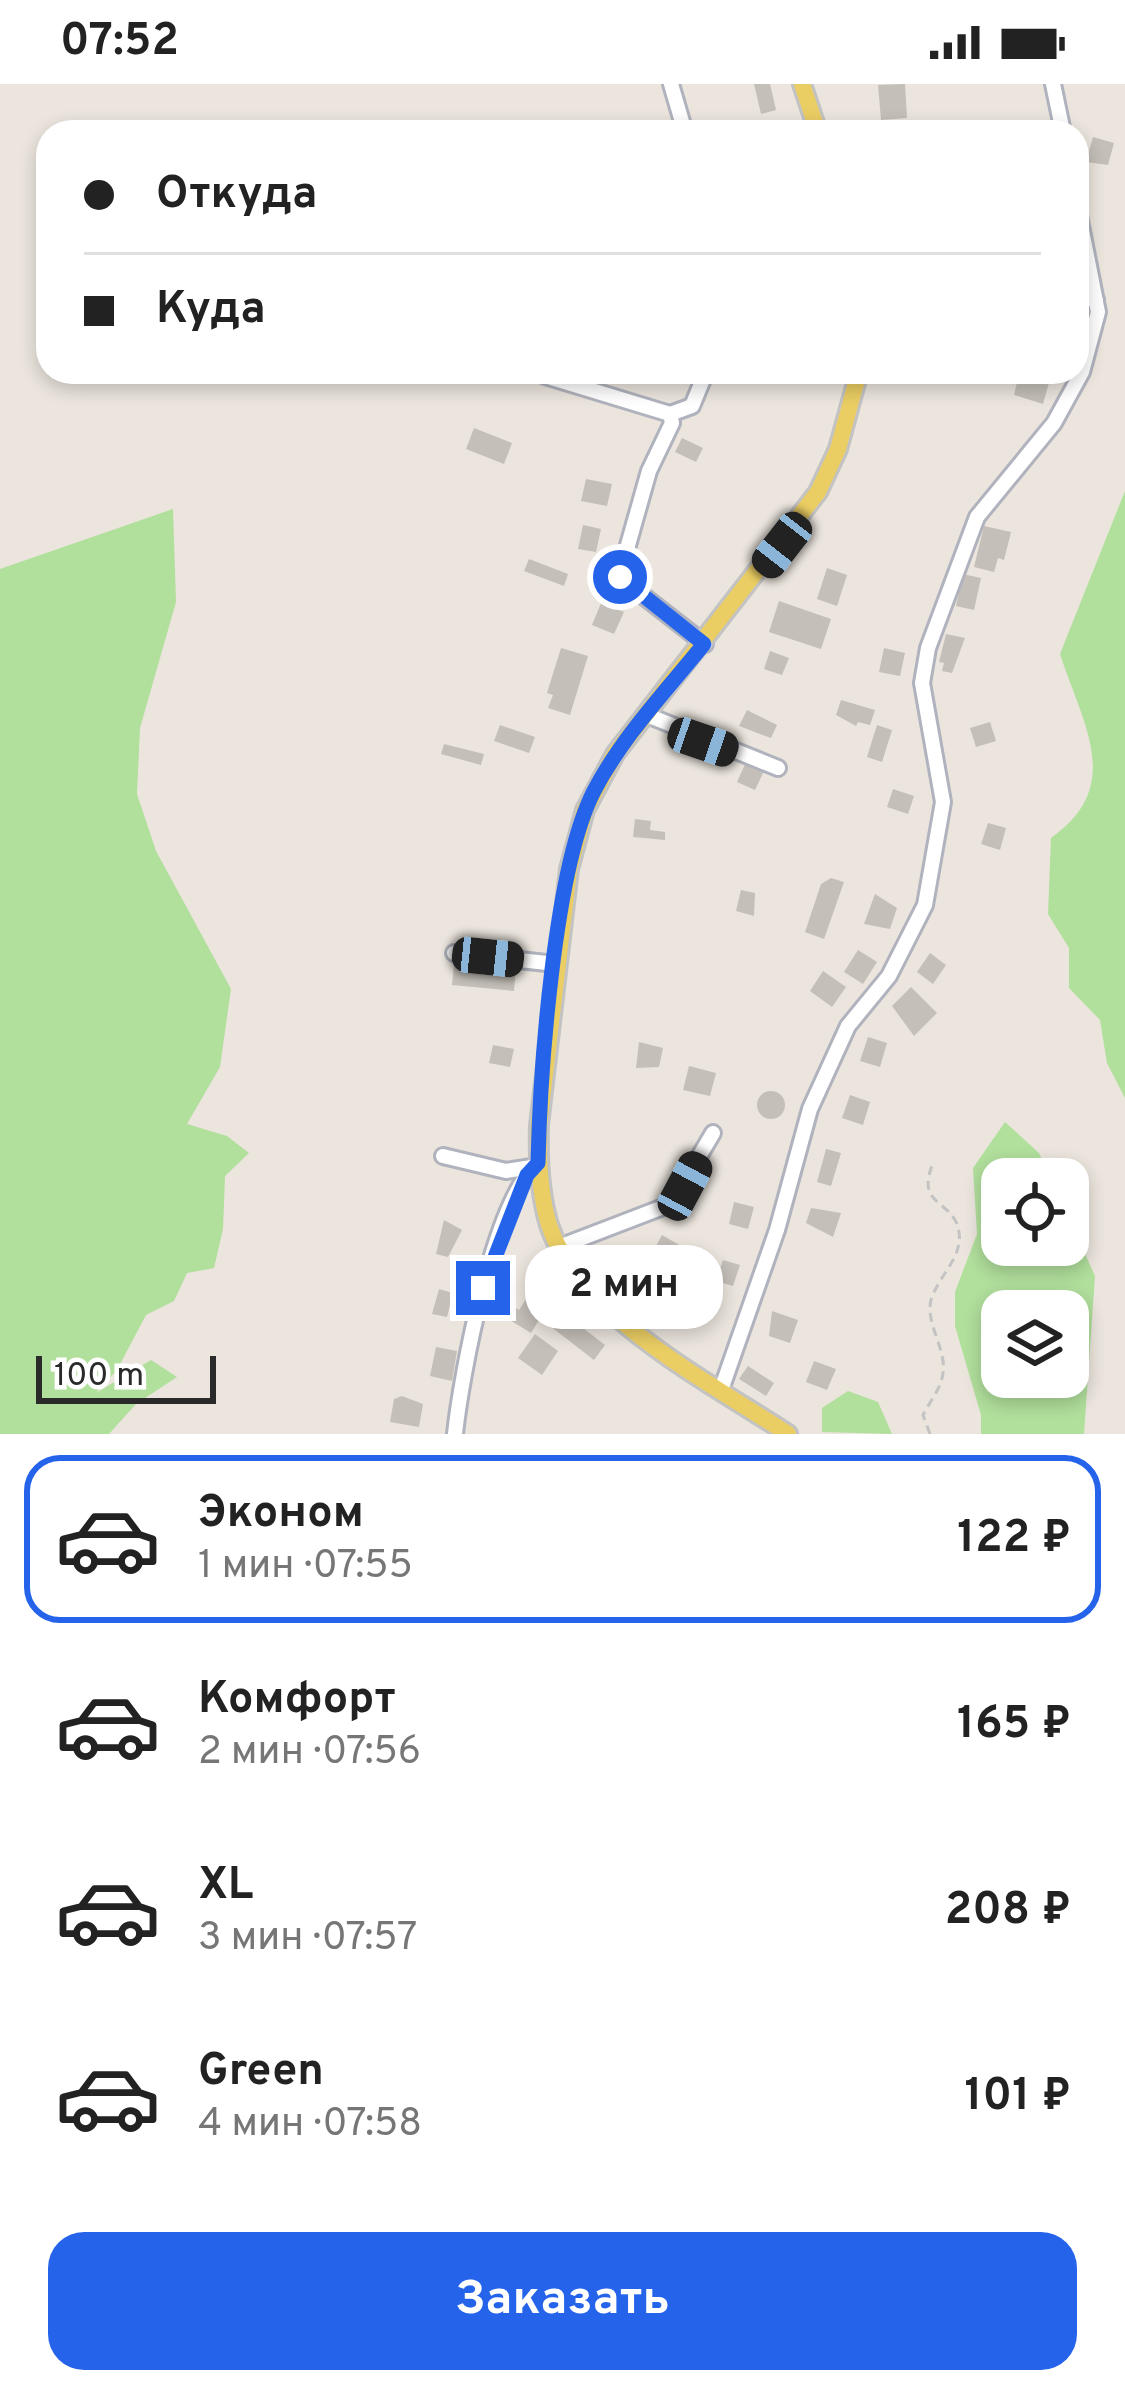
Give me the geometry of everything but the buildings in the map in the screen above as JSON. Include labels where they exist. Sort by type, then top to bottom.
[{"type":"main road","points":[[802,84],[814,120]]},
{"type":"main road","points":[[788,1434],[590,1293],[559,1246],[535,1165],[568,869],[585,810],[615,754],[818,492],[838,448],[856,384]]},
{"type":"street","points":[[671,84],[682,120]]},
{"type":"street","points":[[1053,84],[1060,120]]},
{"type":"street","points":[[1089,265],[1098,312],[1089,346]]},
{"type":"street","points":[[1089,299],[1096,300]]},
{"type":"street","points":[[571,384],[670,414],[692,406],[701,384]]},
{"type":"street","points":[[721,1390],[740,1348],[810,1109],[848,1026],[889,976],[925,905],[943,802],[922,683],[958,559],[977,517],[1054,423],[1075,384]]},
{"type":"street","points":[[670,414],[673,423],[649,472],[620,577],[704,644]]},
{"type":"street","points":[[647,716],[778,768]]},
{"type":"street","points":[[454,953],[556,964]]},
{"type":"street","points":[[559,1246],[671,1204],[713,1132]]},
{"type":"street","points":[[443,1156],[506,1171],[535,1165]]},
{"type":"street","points":[[455,1434],[489,1262],[535,1165]]},
{"type":"path","points":[[930,1434],[923,1415],[945,1368],[931,1301],[958,1249],[960,1234],[956,1221],[928,1191],[926,1181],[934,1161]]},
{"type":"green space","points":[[1125,491],[1125,1098],[1107,1063],[1100,1020],[1069,988],[1069,948],[1048,914],[1051,838],[1074,818],[1087,797],[1092,776],[1087,730],[1060,654]]},
{"type":"green space","points":[[173,509],[176,602],[140,728],[137,794],[156,851],[231,989],[220,1067],[187,1124],[227,1136],[249,1153],[225,1176],[223,1229],[214,1268],[187,1273],[174,1301],[146,1315],[117,1370],[96,1393],[151,1360],[177,1377],[136,1404],[109,1434],[0,1434],[0,569]]},
{"type":"green space","points":[[1005,1122],[1041,1158],[981,1158],[981,1266],[1089,1263],[1095,1276],[1089,1362],[1089,1290],[981,1290],[981,1398],[1087,1398],[1084,1434],[981,1434],[981,1415],[955,1326],[955,1292],[977,1234],[973,1168]]},
{"type":"green space","points":[[848,1391],[878,1402],[892,1434],[822,1432],[822,1408]]},
{"type":"route","points":[[483,1288],[489,1262],[527,1175],[538,1163],[568,869],[585,810],[615,754],[704,644],[622,584],[620,577]]}]
